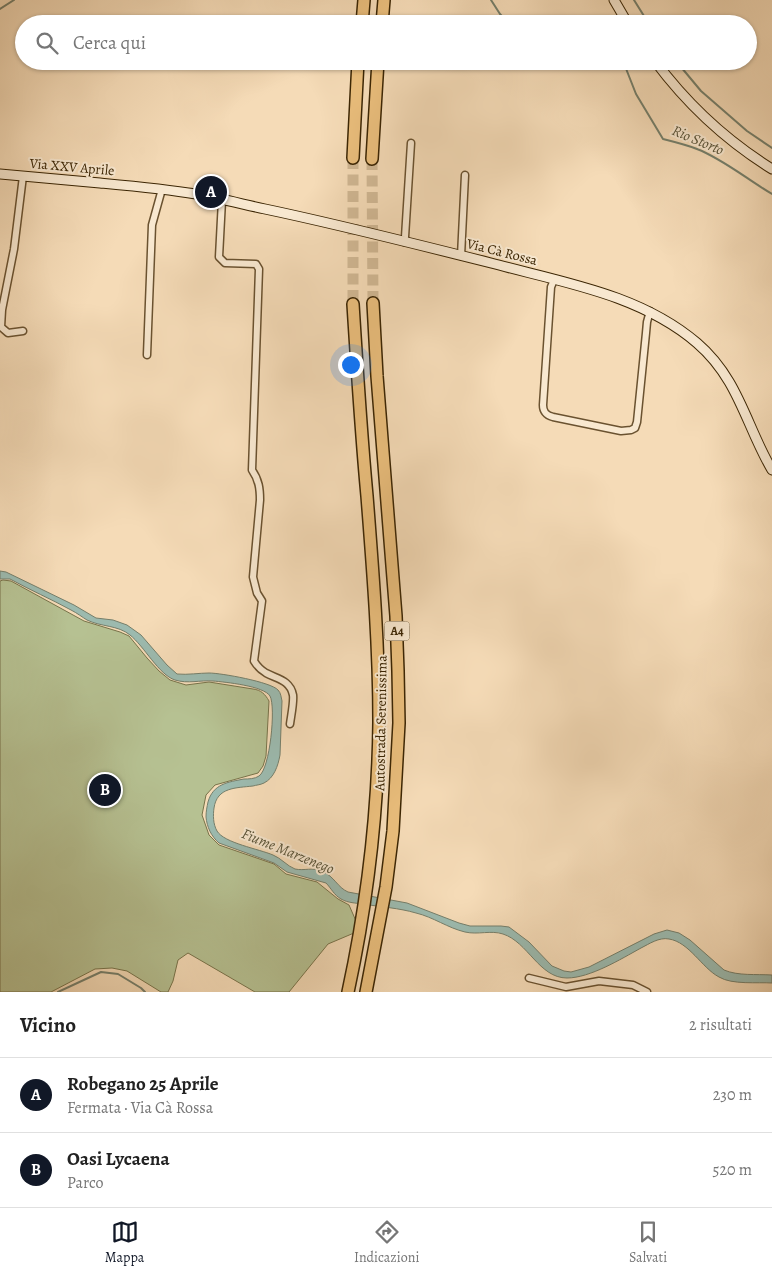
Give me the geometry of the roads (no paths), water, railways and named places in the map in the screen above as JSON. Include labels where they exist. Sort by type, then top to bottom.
[{"type":"highway","points":[[363,15],[364,0]]},
{"type":"highway","points":[[383,15],[384,0]]},
{"type":"highway","points":[[353,158],[358,70]]},
{"type":"highway","points":[[372,159],[377,70]]},
{"type":"highway","name":"Autostrada Serenissima","points":[[368,986],[386,887],[393,831],[399,723],[396,608],[377,376],[373,303]]},
{"type":"highway","name":"Autostrada Serenissima","points":[[348,992],[367,885],[377,776],[379,724],[376,620],[357,375],[354,304]]},
{"type":"main road","points":[[614,0],[623,15]]},
{"type":"main road","points":[[661,70],[689,102],[712,124],[745,151],[772,169]]},
{"type":"main road","name":"Via XXV Aprile","points":[[0,174],[142,187]]},
{"type":"main road","name":"Via Cà Rossa","points":[[142,187],[198,194],[404,242],[602,293],[650,311],[697,342],[711,356],[736,392],[772,470]]},
{"type":"street","points":[[404,242],[411,143]]},
{"type":"street","points":[[461,256],[465,175]]},
{"type":"street","points":[[23,176],[14,249],[2,310],[1,327],[8,333],[24,331]]},
{"type":"street","points":[[147,355],[152,225],[162,189]]},
{"type":"street","points":[[222,200],[219,257],[225,263],[256,264],[258,269],[252,470],[260,487],[253,577],[257,593],[262,601],[254,661],[265,672],[285,681],[290,688],[293,695],[290,724]]},
{"type":"street","points":[[554,280],[551,287],[543,405],[543,411],[553,417],[620,431],[635,428],[647,322],[650,311]]},
{"type":"street","points":[[529,978],[566,987],[599,981],[633,985],[647,992]]},
{"type":"water","points":[[0,571],[6,572],[74,605],[96,618],[113,620],[127,625],[141,635],[177,674],[209,673],[234,676],[266,684],[279,691],[282,701],[280,755],[277,767],[273,775],[264,783],[228,790],[219,796],[214,808],[213,817],[217,831],[227,839],[273,855],[295,869],[322,871],[348,892],[407,903],[470,926],[509,927],[529,942],[552,966],[564,971],[571,972],[589,967],[654,934],[667,930],[679,933],[690,940],[724,970],[741,974],[772,975],[772,983],[724,980],[707,968],[683,945],[669,939],[654,941],[605,967],[585,975],[567,978],[557,976],[541,966],[520,944],[503,934],[494,932],[465,932],[410,911],[352,903],[336,896],[326,883],[287,872],[274,863],[219,843],[207,824],[206,815],[210,796],[213,791],[222,785],[232,781],[256,778],[263,771],[271,738],[272,702],[270,696],[252,687],[235,684],[213,681],[185,682],[175,680],[157,666],[130,635],[115,628],[87,620],[10,579],[0,579]]},
{"type":"waterway","name":"Rio Storto","points":[[0,9],[14,0]]},
{"type":"waterway","name":"Rio Storto","points":[[491,0],[501,15]]},
{"type":"waterway","points":[[634,0],[643,15]]},
{"type":"waterway","name":"Rio Storto","points":[[627,70],[636,94],[663,139],[707,153],[772,194]]},
{"type":"waterway","points":[[684,70],[701,91],[747,131],[772,148]]},
{"type":"waterway","points":[[58,992],[101,972],[118,974],[145,992]]},
{"type":"tunnel","points":[[353,158],[353,304]]},
{"type":"tunnel","points":[[372,159],[373,303]]},
{"type":"place","name":"Robegano 25 Aprile","points":[[211,192]]},
{"type":"place","name":"Oasi Lycaena","points":[[105,790]]},
{"type":"water label","name":"Fiume Marzenego","points":[[288,851]]}]
